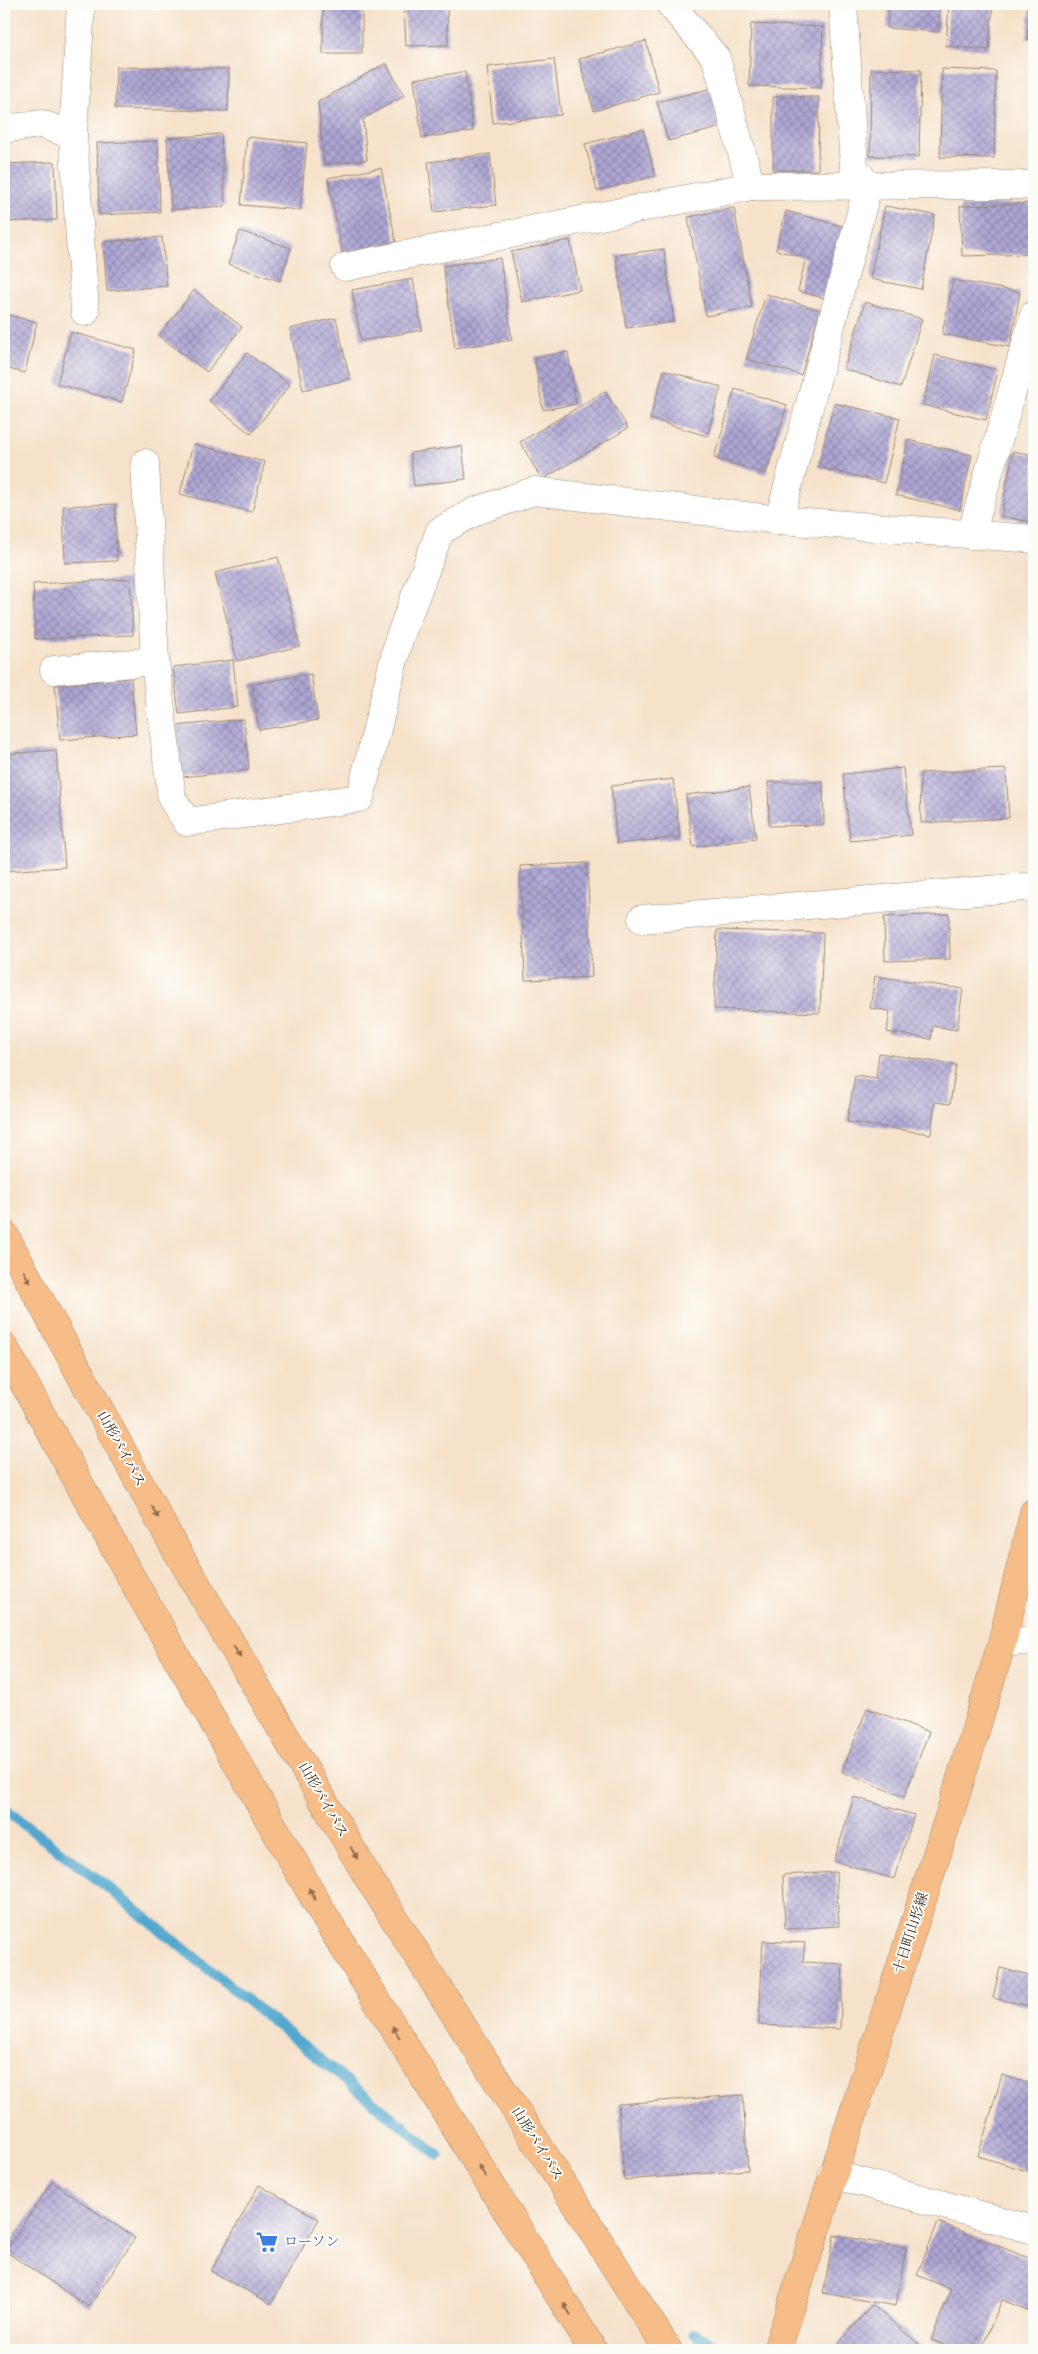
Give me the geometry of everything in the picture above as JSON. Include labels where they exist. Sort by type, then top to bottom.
[{"type":"main road","name":"山形バイパス","points":[[4,1234],[170,1539],[369,1879],[668,2350]]},
{"type":"main road","points":[[4,1348],[128,1572],[326,1917],[593,2350]]},
{"type":"main road","name":"十日町山形線","points":[[777,2350],[832,2174],[952,1807],[1002,1643],[1034,1512]]},
{"type":"lane","points":[[81,4],[73,135],[85,312]]},
{"type":"lane","points":[[670,4],[716,58],[751,186]]},
{"type":"lane","points":[[779,520],[868,186],[854,166],[843,4]]},
{"type":"lane","points":[[4,129],[41,124],[73,135]]},
{"type":"lane","points":[[345,267],[751,186],[1034,185]]},
{"type":"lane","points":[[971,535],[1034,316]]},
{"type":"lane","points":[[145,464],[155,661],[172,799],[187,822],[360,798],[399,639],[440,531],[476,511],[534,492],[779,520],[1034,539]]},
{"type":"lane","points":[[54,670],[155,661]]},
{"type":"lane","points":[[642,919],[1025,887],[1034,889]]},
{"type":"lane","points":[[1002,1643],[1034,1640]]},
{"type":"lane","points":[[832,2174],[1034,2230]]},
{"type":"building","points":[[323,4],[362,4],[362,54],[323,54]]},
{"type":"building","points":[[447,4],[448,45],[406,46],[404,5]]},
{"type":"building","points":[[889,4],[940,4],[938,32],[887,28]]},
{"type":"building","points":[[949,4],[993,4],[989,50],[946,46]]},
{"type":"building","points":[[1031,4],[1034,4],[1034,39],[1027,39]]},
{"type":"building","points":[[751,24],[823,27],[821,88],[749,86]]},
{"type":"building","points":[[646,41],[659,92],[594,111],[579,59]]},
{"type":"building","points":[[554,59],[561,115],[493,123],[487,67]]},
{"type":"building","points":[[386,63],[404,96],[363,119],[367,160],[324,164],[318,102]]},
{"type":"building","points":[[116,67],[229,69],[228,111],[115,109]]},
{"type":"building","points":[[871,69],[921,70],[919,157],[870,156]]},
{"type":"building","points":[[942,69],[996,71],[994,158],[940,157]]},
{"type":"building","points":[[465,72],[473,131],[422,138],[414,79]]},
{"type":"building","points":[[712,88],[722,127],[668,141],[657,102]]},
{"type":"building","points":[[773,97],[819,97],[818,170],[773,170]]},
{"type":"building","points":[[643,129],[655,176],[597,191],[585,144]]},
{"type":"building","points":[[221,134],[225,206],[171,210],[167,138]]},
{"type":"building","points":[[247,137],[307,143],[300,210],[241,205]]},
{"type":"building","points":[[158,141],[160,212],[99,215],[97,143]]},
{"type":"building","points":[[490,154],[496,205],[434,212],[428,162]]},
{"type":"building","points":[[55,162],[57,220],[4,222],[4,164]]},
{"type":"building","points":[[381,168],[396,242],[342,253],[328,178]]},
{"type":"building","points":[[1034,203],[1034,254],[962,256],[960,206]]},
{"type":"building","points":[[885,206],[935,215],[921,289],[870,279]]},
{"type":"building","points":[[734,208],[752,307],[706,316],[688,217]]},
{"type":"building","points":[[786,211],[846,227],[827,299],[798,291],[806,258],[776,250]]},
{"type":"building","points":[[240,231],[291,248],[280,281],[228,264]]},
{"type":"building","points":[[162,237],[167,286],[107,291],[103,242]]},
{"type":"building","points":[[570,240],[580,290],[522,302],[511,252]]},
{"type":"building","points":[[664,249],[674,322],[626,328],[616,255]]},
{"type":"building","points":[[500,258],[512,340],[455,348],[443,266]]},
{"type":"building","points":[[413,279],[422,330],[361,341],[352,290]]},
{"type":"building","points":[[953,280],[1020,292],[1010,347],[942,334]]},
{"type":"building","points":[[194,290],[242,327],[207,372],[159,336]]},
{"type":"building","points":[[766,294],[820,310],[801,375],[746,359]]},
{"type":"building","points":[[865,302],[922,319],[901,387],[844,369]]},
{"type":"building","points":[[4,314],[37,322],[25,373],[4,368]]},
{"type":"building","points":[[336,318],[350,379],[303,390],[290,329]]},
{"type":"building","points":[[71,332],[136,350],[122,402],[57,384]]},
{"type":"building","points":[[568,352],[576,404],[543,410],[534,357]]},
{"type":"building","points":[[247,353],[290,385],[251,434],[209,401]]},
{"type":"building","points":[[935,355],[998,370],[986,420],[923,405]]},
{"type":"building","points":[[664,370],[721,387],[707,436],[650,419]]},
{"type":"building","points":[[735,389],[787,405],[766,474],[714,458]]},
{"type":"building","points":[[605,391],[628,428],[542,480],[520,442]]},
{"type":"building","points":[[834,403],[900,418],[884,483],[818,467]]},
{"type":"building","points":[[908,440],[972,455],[960,510],[896,495]]},
{"type":"building","points":[[193,444],[265,462],[252,512],[180,494]]},
{"type":"building","points":[[462,446],[466,479],[414,486],[410,453]]},
{"type":"building","points":[[1013,451],[1034,455],[1034,523],[1001,516]]},
{"type":"building","points":[[115,504],[117,561],[65,563],[63,506]]},
{"type":"building","points":[[278,557],[300,646],[237,661],[215,573]]},
{"type":"building","points":[[130,579],[133,635],[35,639],[33,584]]},
{"type":"building","points":[[233,660],[238,707],[179,714],[173,667]]},
{"type":"building","points":[[311,674],[318,720],[259,730],[252,684]]},
{"type":"building","points":[[131,678],[136,734],[60,740],[55,685]]},
{"type":"building","points":[[244,719],[249,770],[182,777],[176,726]]},
{"type":"building","points":[[56,750],[65,867],[4,871],[4,754]]},
{"type":"building","points":[[903,768],[911,835],[850,841],[843,774]]},
{"type":"building","points":[[1006,769],[1009,818],[921,823],[920,773]]},
{"type":"building","points":[[673,779],[680,837],[617,844],[611,786]]},
{"type":"building","points":[[768,782],[823,782],[824,825],[769,826]]},
{"type":"building","points":[[749,787],[756,839],[693,847],[686,795]]},
{"type":"building","points":[[587,863],[592,977],[525,980],[520,866]]},
{"type":"building","points":[[949,914],[950,959],[885,961],[884,917]]},
{"type":"building","points":[[717,930],[823,933],[820,1013],[714,1009]]},
{"type":"building","points":[[875,976],[963,989],[957,1030],[933,1026],[931,1039],[887,1032],[890,1011],[870,1008]]},
{"type":"building","points":[[879,1053],[956,1065],[950,1104],[935,1102],[931,1134],[847,1122],[855,1075],[876,1078]]},
{"type":"building","points":[[867,1708],[929,1732],[904,1797],[842,1772]]},
{"type":"building","points":[[854,1797],[914,1815],[894,1879],[834,1861]]},
{"type":"building","points":[[836,1872],[839,1926],[785,1929],[783,1875]]},
{"type":"building","points":[[763,1941],[805,1943],[803,1962],[843,1964],[840,2029],[759,2025]]},
{"type":"building","points":[[1000,1968],[1034,1976],[1034,2007],[993,1998]]},
{"type":"building","points":[[1002,2075],[1034,2085],[1034,2173],[978,2156]]},
{"type":"building","points":[[743,2095],[748,2170],[624,2180],[618,2104]]},
{"type":"building","points":[[52,2182],[135,2238],[89,2307],[5,2251]]},
{"type":"building","points":[[259,2185],[319,2219],[271,2304],[211,2271]]},
{"type":"building","points":[[938,2222],[1034,2260],[1034,2305],[1032,2312],[1002,2300],[981,2350],[957,2350],[931,2340],[951,2289],[917,2275]]},
{"type":"building","points":[[834,2235],[906,2248],[896,2306],[823,2293]]},
{"type":"building","points":[[872,2305],[926,2350],[833,2350]]},
{"type":"waterway","points":[[4,1809],[105,1885],[438,2155]]},
{"type":"waterway","points":[[695,2334],[722,2350]]},
{"type":"place","name":"ローソン","points":[[267,2242]]}]
